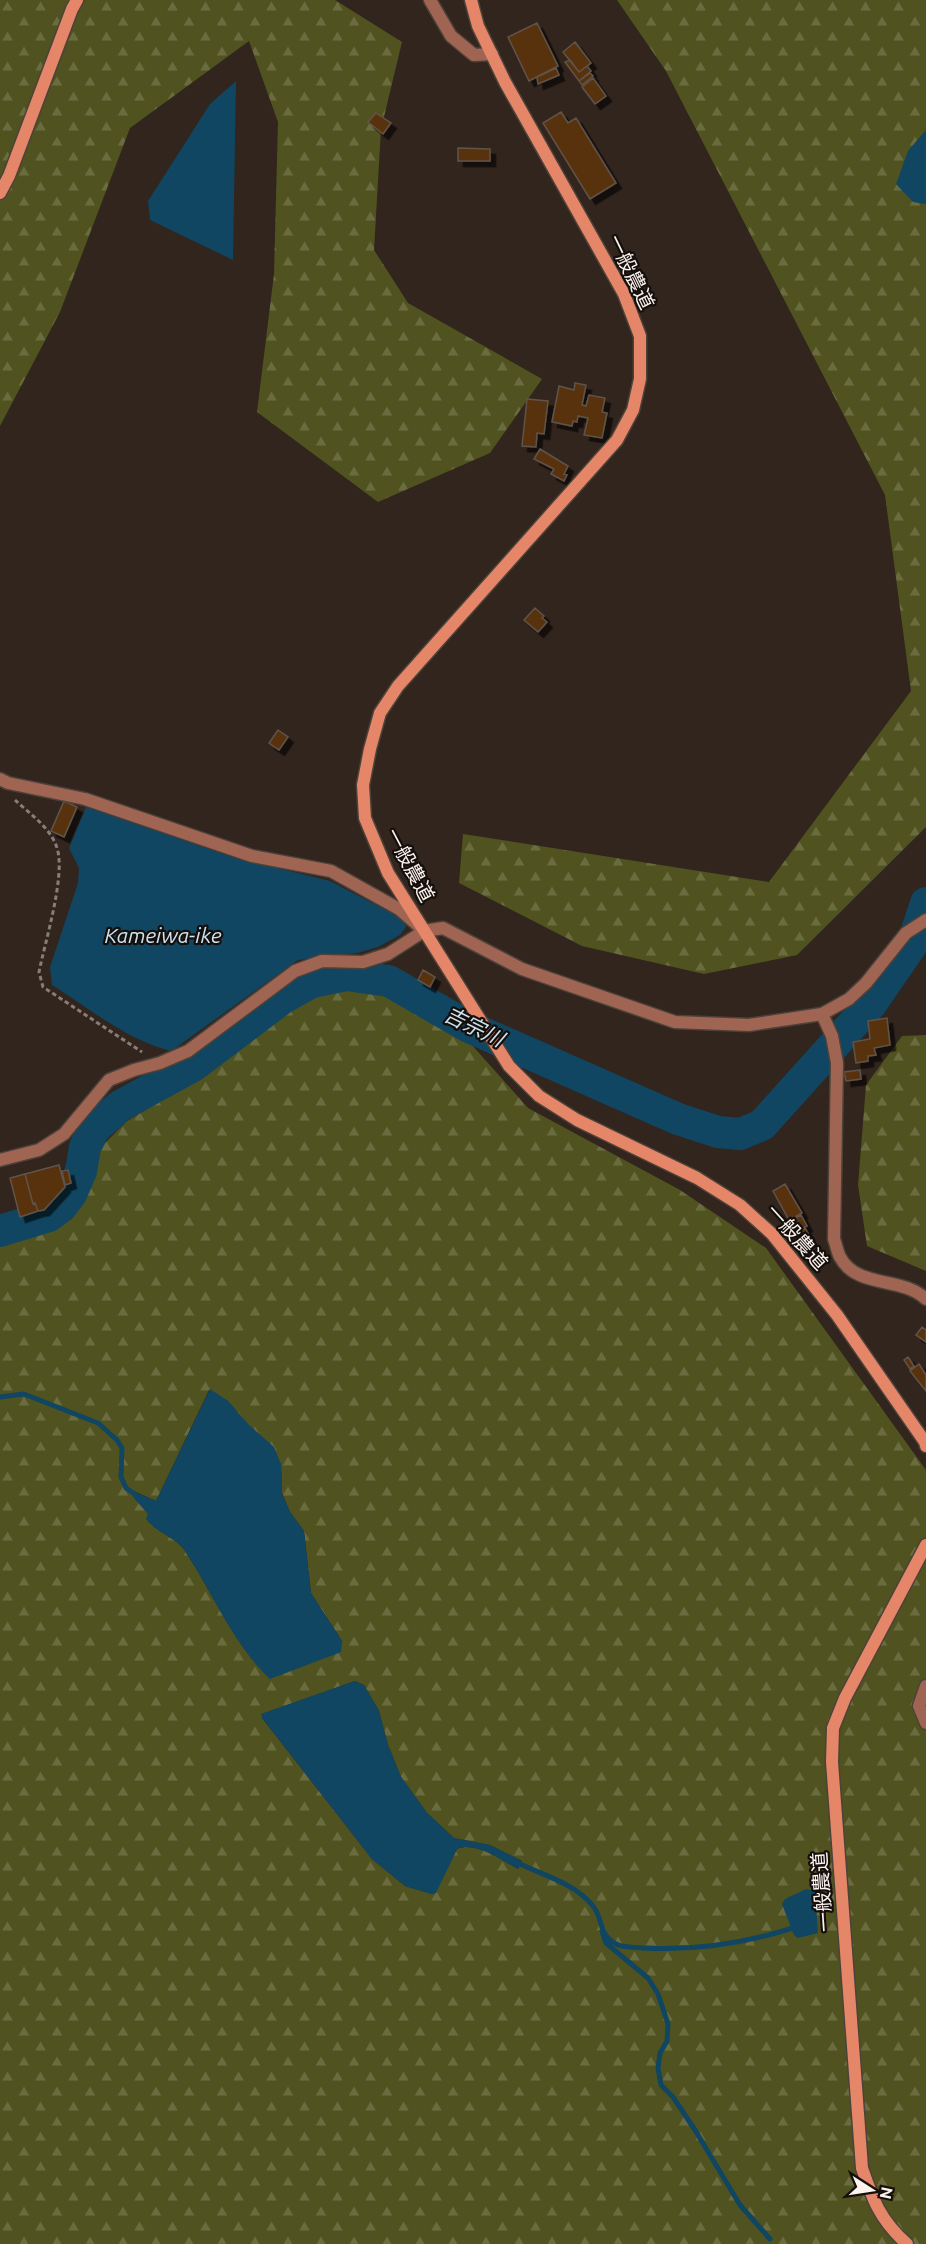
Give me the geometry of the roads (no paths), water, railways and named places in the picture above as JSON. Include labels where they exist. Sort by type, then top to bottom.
[{"type":"street","points":[[0,193],[9,176],[77,0]]},
{"type":"street","points":[[430,0],[452,36],[474,55],[492,54]]},
{"type":"street","name":"一般農道","points":[[471,0],[478,26],[505,82],[624,294],[640,336],[640,379],[633,410],[617,440],[398,686],[380,713],[363,785],[365,818],[388,873],[509,1066],[539,1096],[577,1120],[697,1178],[740,1205],[772,1234],[837,1315],[926,1446]]},
{"type":"street","points":[[0,779],[8,783],[86,799],[252,856],[331,871],[399,909],[424,931]]},
{"type":"street","points":[[0,1160],[39,1150],[64,1134],[109,1080],[188,1051],[296,970],[322,961],[363,962],[388,954],[424,931],[443,928],[522,969],[675,1022],[749,1024],[822,1014],[849,999],[906,933],[926,920]]},
{"type":"street","points":[[822,1014],[832,1036],[837,1063],[834,1239],[840,1258],[854,1273],[906,1286],[926,1299]]},
{"type":"street","name":"一般農道","points":[[907,2244],[894,2232],[873,2203],[862,2168],[832,1762],[833,1728],[845,1698],[926,1545]]},
{"type":"street","points":[[926,1686],[919,1706],[926,1723]]},
{"type":"water","points":[[236,81],[233,260],[150,220],[148,201],[210,104]]},
{"type":"water","points":[[926,130],[926,204],[913,202],[896,184],[908,151]]},
{"type":"water","name":"Kameiwa-ike","points":[[86,807],[229,856],[330,881],[403,919],[406,927],[400,935],[378,947],[357,953],[298,960],[171,1051],[155,1046],[124,1032],[52,985],[50,967],[78,883],[79,868],[69,848]]},
{"type":"water","points":[[210,1389],[228,1401],[248,1424],[274,1447],[281,1464],[282,1494],[290,1512],[304,1531],[311,1593],[342,1641],[341,1652],[270,1679],[234,1634],[185,1551],[177,1542],[150,1524],[146,1519],[148,1514],[133,1497],[133,1491],[156,1501]]},
{"type":"water","points":[[355,1681],[364,1685],[379,1711],[388,1745],[401,1777],[427,1813],[454,1838],[490,1845],[522,1861],[518,1869],[480,1849],[464,1847],[457,1849],[436,1893],[432,1894],[405,1886],[372,1859],[261,1714]]},
{"type":"water","points":[[806,1889],[815,1891],[818,1933],[798,1938],[794,1935],[782,1904],[785,1899]]},
{"type":"waterway","name":"吉宗川","points":[[0,1231],[49,1216],[61,1207],[71,1194],[81,1171],[85,1147],[94,1129],[120,1106],[193,1066],[283,998],[312,982],[346,975],[389,981],[467,1026],[678,1119],[718,1132],[740,1134],[762,1125],[871,1004],[913,943],[926,903]]},
{"type":"waterway","points":[[0,1397],[24,1394],[98,1423],[117,1440],[122,1448],[121,1477],[126,1488],[139,1497]]},
{"type":"waterway","points":[[514,1861],[567,1885],[585,1898],[596,1911],[606,1936],[622,1946],[663,1949],[721,1945],[796,1927]]},
{"type":"waterway","points":[[602,1931],[606,1943],[648,1978],[658,1994],[668,2024],[667,2041],[660,2053],[658,2068],[661,2085],[673,2097],[695,2130],[740,2205],[770,2239]]}]
